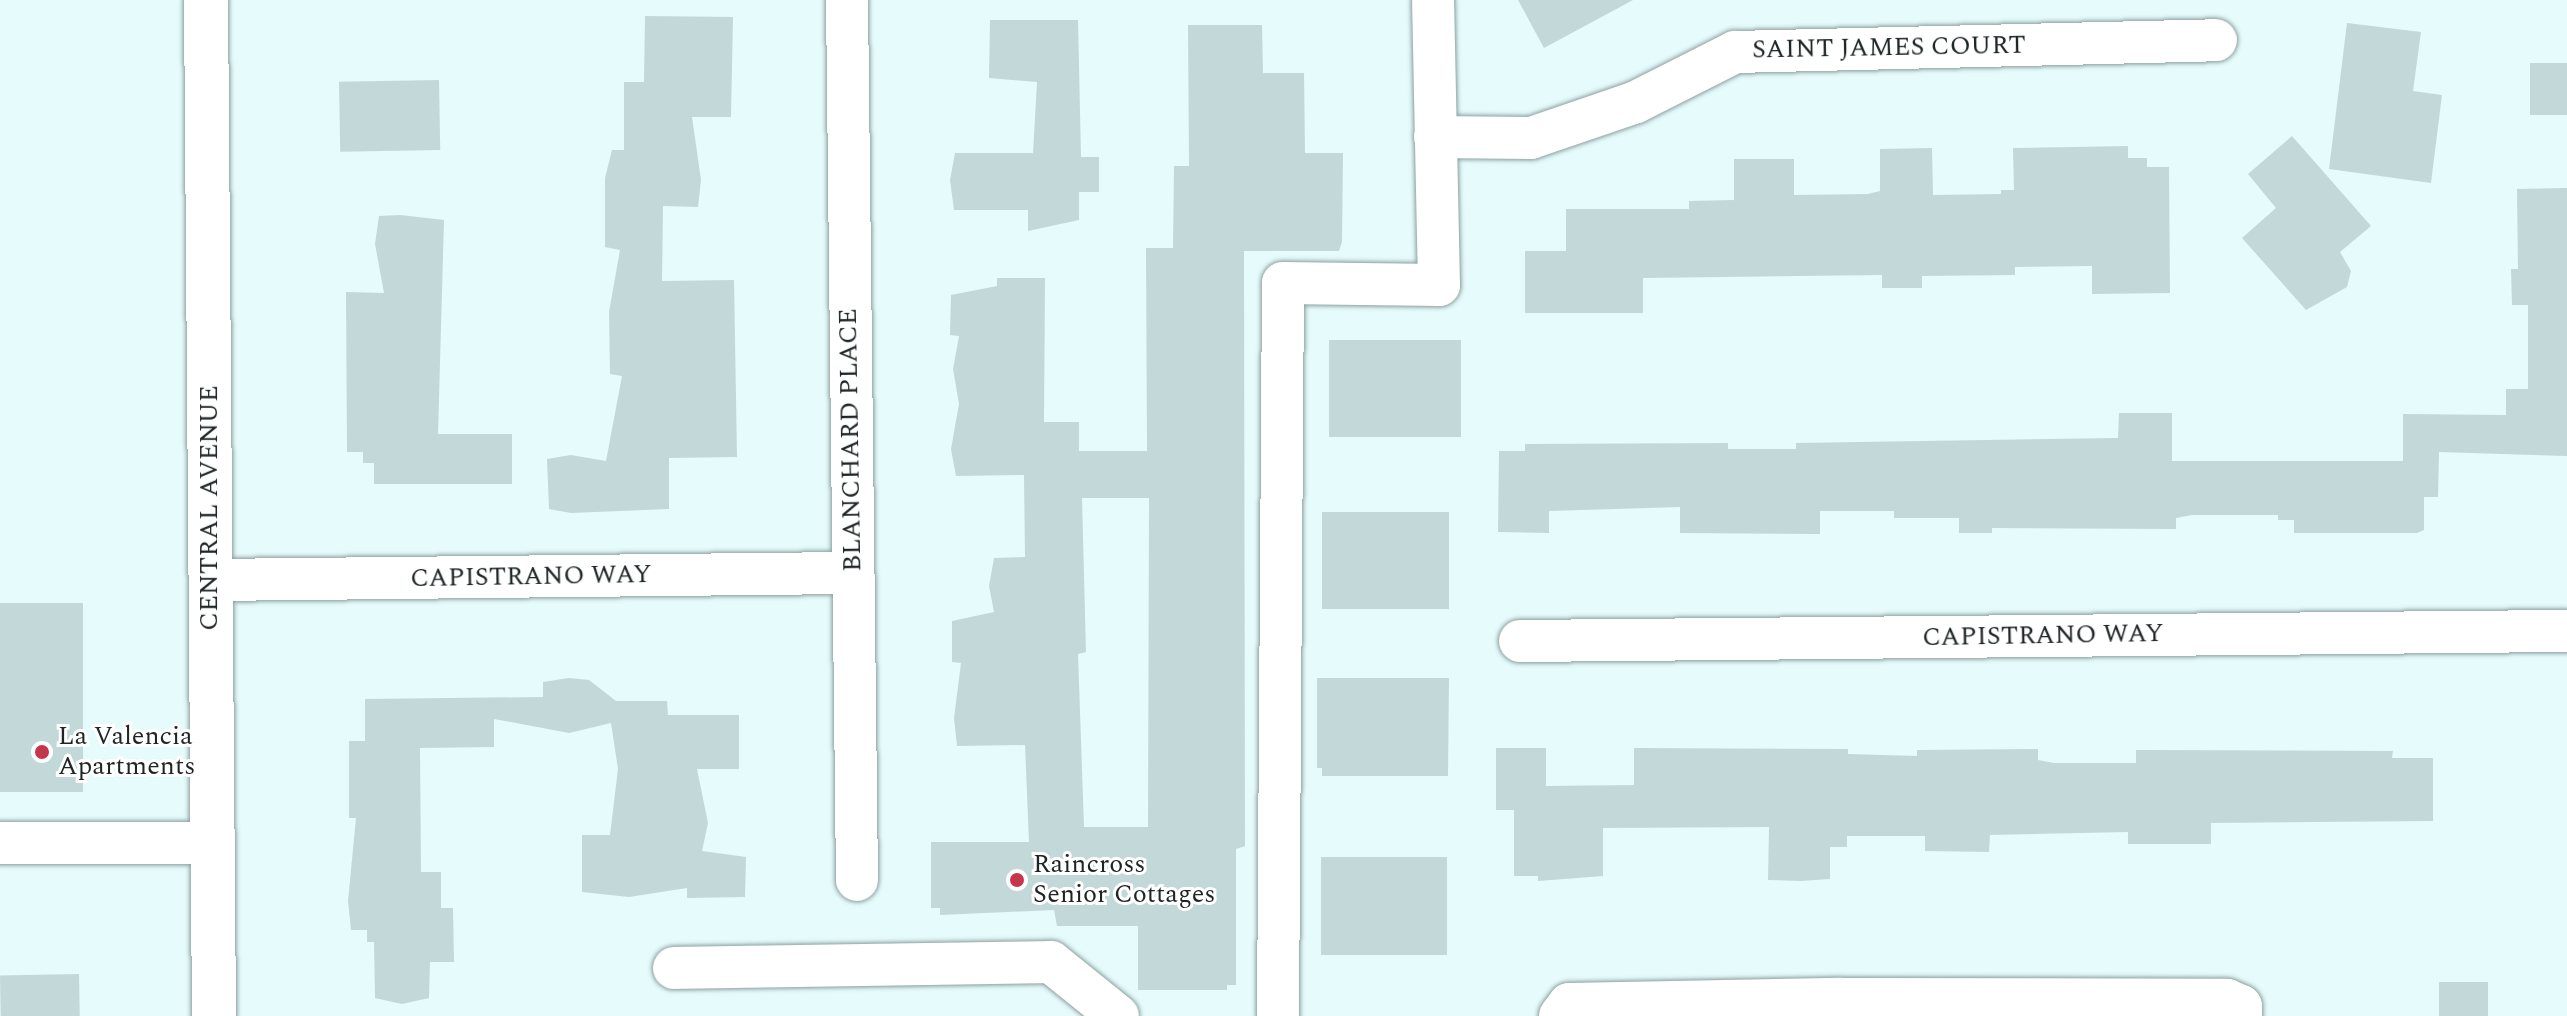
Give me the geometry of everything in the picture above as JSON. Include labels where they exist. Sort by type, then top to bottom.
[{"type":"main road","name":"CENTRAL AVENUE","points":[[206,0],[214,1016]]},
{"type":"street","name":"BLANCHARD PLACE","points":[[847,0],[857,880]]},
{"type":"street","points":[[1278,1016],[1283,283],[1439,285],[1433,0]]},
{"type":"street","name":"SAINT JAMES COURT","points":[[1435,137],[1531,138],[1636,102],[1735,52],[2216,40]]},
{"type":"street","name":"CAPISTRANO WAY","points":[[211,580],[852,573]]},
{"type":"street","name":"CAPISTRANO WAY","points":[[1520,641],[2567,631]]},
{"type":"street","points":[[0,843],[213,843]]},
{"type":"street","points":[[674,968],[1051,962],[1118,1016]]},
{"type":"street","points":[[1560,1016],[1569,1004],[2151,1008],[2227,1000],[2241,1006],[2241,1016]]},
{"type":"building","points":[[1518,0],[1633,0],[1544,48]]},
{"type":"building","points":[[645,16],[733,17],[731,117],[692,117],[701,180],[698,207],[663,206],[662,281],[734,280],[737,457],[669,458],[669,509],[571,513],[549,509],[547,459],[571,455],[606,461],[622,376],[610,374],[609,312],[620,250],[605,247],[605,178],[612,150],[624,150],[624,82],[644,82]]},
{"type":"building","points":[[990,20],[1078,20],[1081,157],[1099,157],[1099,192],[1079,192],[1079,220],[1028,231],[1028,210],[954,210],[950,180],[955,153],[1033,153],[1037,82],[989,78]]},
{"type":"building","points":[[2347,23],[2421,32],[2413,91],[2442,95],[2431,183],[2329,169]]},
{"type":"building","points":[[1188,25],[1262,25],[1263,73],[1304,73],[1305,153],[1343,153],[1342,242],[1339,251],[1244,251],[1245,846],[1236,849],[1236,985],[1227,985],[1227,990],[1138,990],[1138,926],[1057,926],[1054,910],[940,915],[940,908],[931,908],[931,842],[1029,842],[1025,745],[957,746],[954,718],[961,663],[952,662],[952,621],[994,612],[989,586],[994,558],[1025,557],[1024,475],[956,476],[951,449],[959,404],[953,369],[959,336],[950,335],[951,295],[997,286],[997,278],[1045,278],[1044,422],[1079,422],[1079,451],[1147,451],[1146,248],[1173,248],[1174,166],[1189,166]],"holes":[[[1082,498],[1149,498],[1148,827],[1084,827],[1078,654],[1086,652]]]},
{"type":"building","points":[[2530,63],[2567,63],[2567,115],[2530,115]]},
{"type":"building","points":[[439,80],[440,150],[340,152],[339,82]]},
{"type":"building","points":[[2292,136],[2371,226],[2340,252],[2351,271],[2347,287],[2306,310],[2242,238],[2276,208],[2248,174]]},
{"type":"building","points":[[2128,146],[2128,158],[2147,158],[2147,167],[2169,167],[2170,293],[2092,294],[2092,266],[2015,267],[2015,275],[1922,276],[1922,288],[1882,288],[1882,275],[1643,278],[1643,313],[1525,313],[1525,251],[1566,251],[1566,209],[1689,209],[1689,201],[1734,200],[1734,159],[1794,159],[1794,195],[1868,194],[1880,191],[1880,149],[1932,148],[1933,195],[2001,194],[2001,190],[2014,190],[2013,148]]},
{"type":"building","points":[[2567,188],[2567,456],[2439,452],[2438,497],[2424,497],[2424,530],[2417,533],[2294,533],[2294,520],[2278,520],[2278,515],[2192,515],[2176,518],[2176,529],[1992,528],[1992,533],[1959,533],[1959,518],[1894,518],[1894,511],[1820,511],[1820,534],[1680,533],[1680,507],[1549,511],[1549,533],[1498,532],[1499,451],[1525,451],[1525,444],[1728,443],[1728,449],[1796,449],[1796,443],[2118,438],[2119,413],[2172,413],[2172,461],[2403,461],[2403,414],[2506,415],[2506,389],[2528,389],[2528,305],[2512,305],[2511,269],[2518,269],[2517,189]]},
{"type":"building","points":[[379,216],[444,220],[438,434],[512,434],[512,484],[374,484],[374,463],[363,463],[363,452],[347,452],[346,292],[384,293],[375,244]]},
{"type":"building","points":[[1329,340],[1461,340],[1461,437],[1329,437]]},
{"type":"building","points":[[1322,512],[1449,512],[1449,609],[1322,609]]},
{"type":"building","points":[[0,603],[83,603],[83,792],[0,792]]},
{"type":"building","points":[[569,678],[589,680],[616,701],[667,701],[668,715],[739,715],[739,769],[697,769],[708,823],[702,851],[746,857],[745,897],[687,898],[687,888],[629,897],[582,892],[582,835],[610,835],[618,769],[611,723],[569,733],[494,719],[494,747],[420,748],[421,872],[441,872],[441,908],[453,908],[454,962],[430,962],[429,998],[402,1004],[375,998],[374,942],[367,942],[367,930],[351,930],[348,901],[356,818],[349,818],[349,741],[365,741],[365,699],[543,697],[543,682]]},
{"type":"building","points":[[1317,678],[1449,678],[1448,776],[1322,776],[1322,768],[1317,768]]},
{"type":"building","points":[[1496,748],[1546,748],[1546,786],[1634,785],[1634,748],[1848,749],[1848,754],[1917,756],[1917,750],[2038,749],[2038,760],[2054,763],[2136,763],[2136,750],[2393,751],[2392,758],[2433,758],[2433,821],[2211,823],[2211,844],[2128,844],[2128,832],[1990,835],[1989,852],[1925,851],[1925,836],[1847,836],[1847,847],[1830,847],[1830,879],[1801,881],[1768,880],[1769,827],[1603,828],[1603,876],[1538,881],[1538,876],[1514,876],[1514,810],[1496,810]]},
{"type":"building","points":[[1321,857],[1447,857],[1447,955],[1321,955]]},
{"type":"building","points":[[79,974],[80,1016],[1,1016],[0,975]]},
{"type":"building","points":[[2439,982],[2488,982],[2488,1016],[2439,1016]]},
{"type":"place","name":"La Valencia Apartments","points":[[42,752]]},
{"type":"place","name":"Raincross Senior Cottages","points":[[1017,880]]}]
